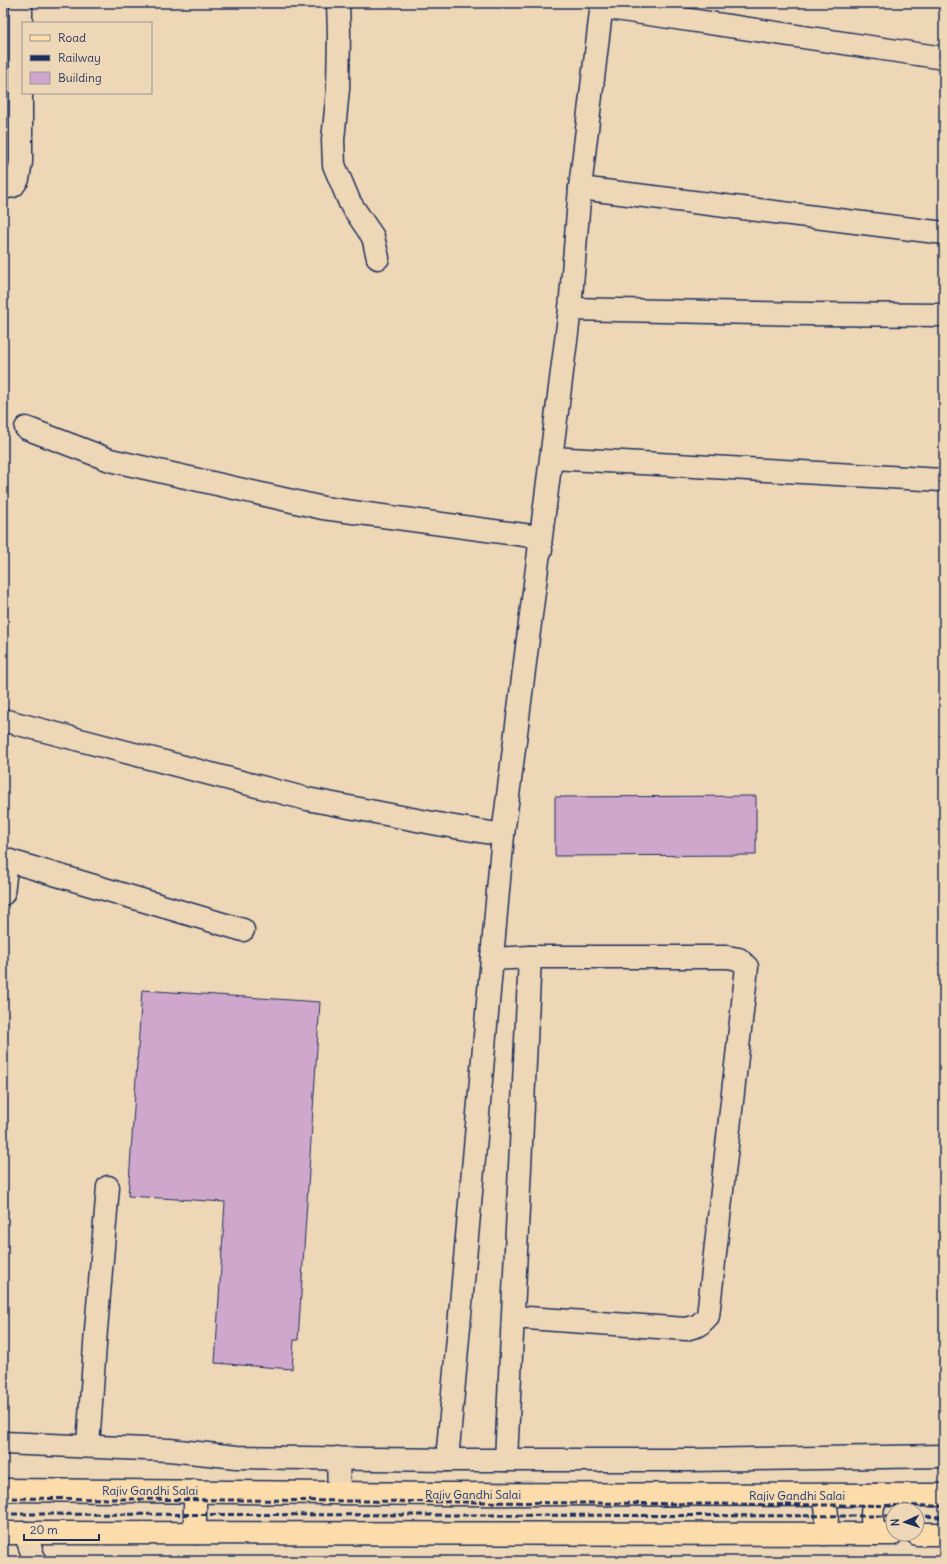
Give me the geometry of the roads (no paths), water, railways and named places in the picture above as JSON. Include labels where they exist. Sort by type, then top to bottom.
[{"type":"main road","name":"Rajiv Gandhi Salai","points":[[3,1490],[339,1493],[944,1495]]},
{"type":"main road","points":[[195,1491],[195,1533]]},
{"type":"main road","points":[[823,1495],[827,1510],[827,1524],[824,1534]]},
{"type":"main road","points":[[876,1495],[872,1510],[873,1527],[885,1534]]},
{"type":"main road","points":[[3,1533],[885,1534]]},
{"type":"main road","points":[[925,1534],[944,1534]]},
{"type":"street","points":[[3,188],[13,186],[18,179],[21,162],[21,3]]},
{"type":"street","points":[[338,3],[340,33],[338,89],[333,140],[334,165],[350,203],[373,237],[378,258]]},
{"type":"street","points":[[447,1460],[503,835],[541,550],[570,309],[580,188],[602,5],[944,58]]},
{"type":"street","points":[[580,188],[944,233]]},
{"type":"street","points":[[570,309],[808,314],[944,314]]},
{"type":"street","points":[[26,428],[110,460],[323,508],[539,537],[541,550]]},
{"type":"street","points":[[552,458],[942,480]]},
{"type":"street","points":[[3,720],[307,799],[443,826],[503,835]]},
{"type":"street","points":[[3,894],[5,860],[243,930]]},
{"type":"street","points":[[492,959],[530,957],[727,957],[739,959],[747,967],[708,1316],[699,1325],[686,1329],[513,1317]]},
{"type":"street","points":[[506,1460],[530,957]]},
{"type":"street","points":[[88,1446],[95,1337],[108,1187]]},
{"type":"street","points":[[3,1443],[169,1450],[237,1457],[447,1460],[692,1460],[944,1456]]},
{"type":"street","points":[[338,1458],[339,1493]]},
{"type":"street","points":[[25,1533],[35,1561]]},
{"type":"railway","points":[[3,1498],[944,1506]]},
{"type":"railway","points":[[3,1514],[885,1516]]},
{"type":"railway","points":[[925,1516],[944,1517]]}]
